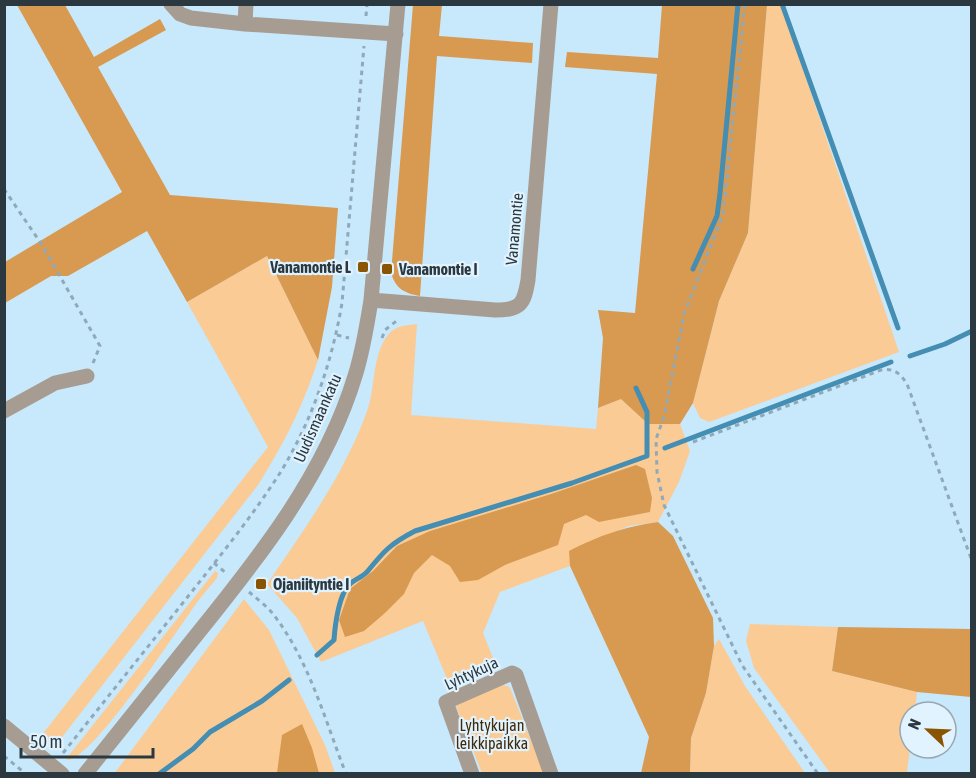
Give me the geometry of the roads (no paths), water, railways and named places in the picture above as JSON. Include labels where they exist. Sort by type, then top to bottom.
[{"type":"street","points":[[171,4],[180,14],[191,18],[396,34]]},
{"type":"street","points":[[245,24],[246,4]]},
{"type":"street","name":"Uudismaankatu","points":[[85,774],[239,583],[308,480],[336,427],[356,375],[371,300],[398,4]]},
{"type":"street","name":"Vanamontie","points":[[371,300],[510,310],[520,305],[525,296],[551,4]]},
{"type":"street","points":[[4,411],[55,383],[87,376]]},
{"type":"street","name":"Lyhtykuja","points":[[472,774],[446,702],[512,673],[516,675],[551,774]]},
{"type":"street","points":[[4,726],[62,774]]},
{"type":"waterway","points":[[693,269],[717,216],[738,4]]},
{"type":"waterway","points":[[782,4],[898,328]]},
{"type":"waterway","points":[[910,356],[945,344],[972,331]]},
{"type":"waterway","points":[[665,448],[891,362]]},
{"type":"waterway","points":[[317,655],[334,640],[338,609],[347,587],[367,572],[388,548],[399,540],[415,531],[572,483],[647,456],[647,412],[636,388]]},
{"type":"waterway","points":[[159,774],[193,749],[210,732],[262,701],[289,680]]},
{"type":"place","name":"Vanamontie L","points":[[363,267]]},
{"type":"place","name":"Vanamontie I","points":[[387,269]]},
{"type":"place","name":"Ojaniityntie I","points":[[261,584]]},
{"type":"park label","name":"Lyhtykujan leikkipaikka","points":[[492,734]]}]
